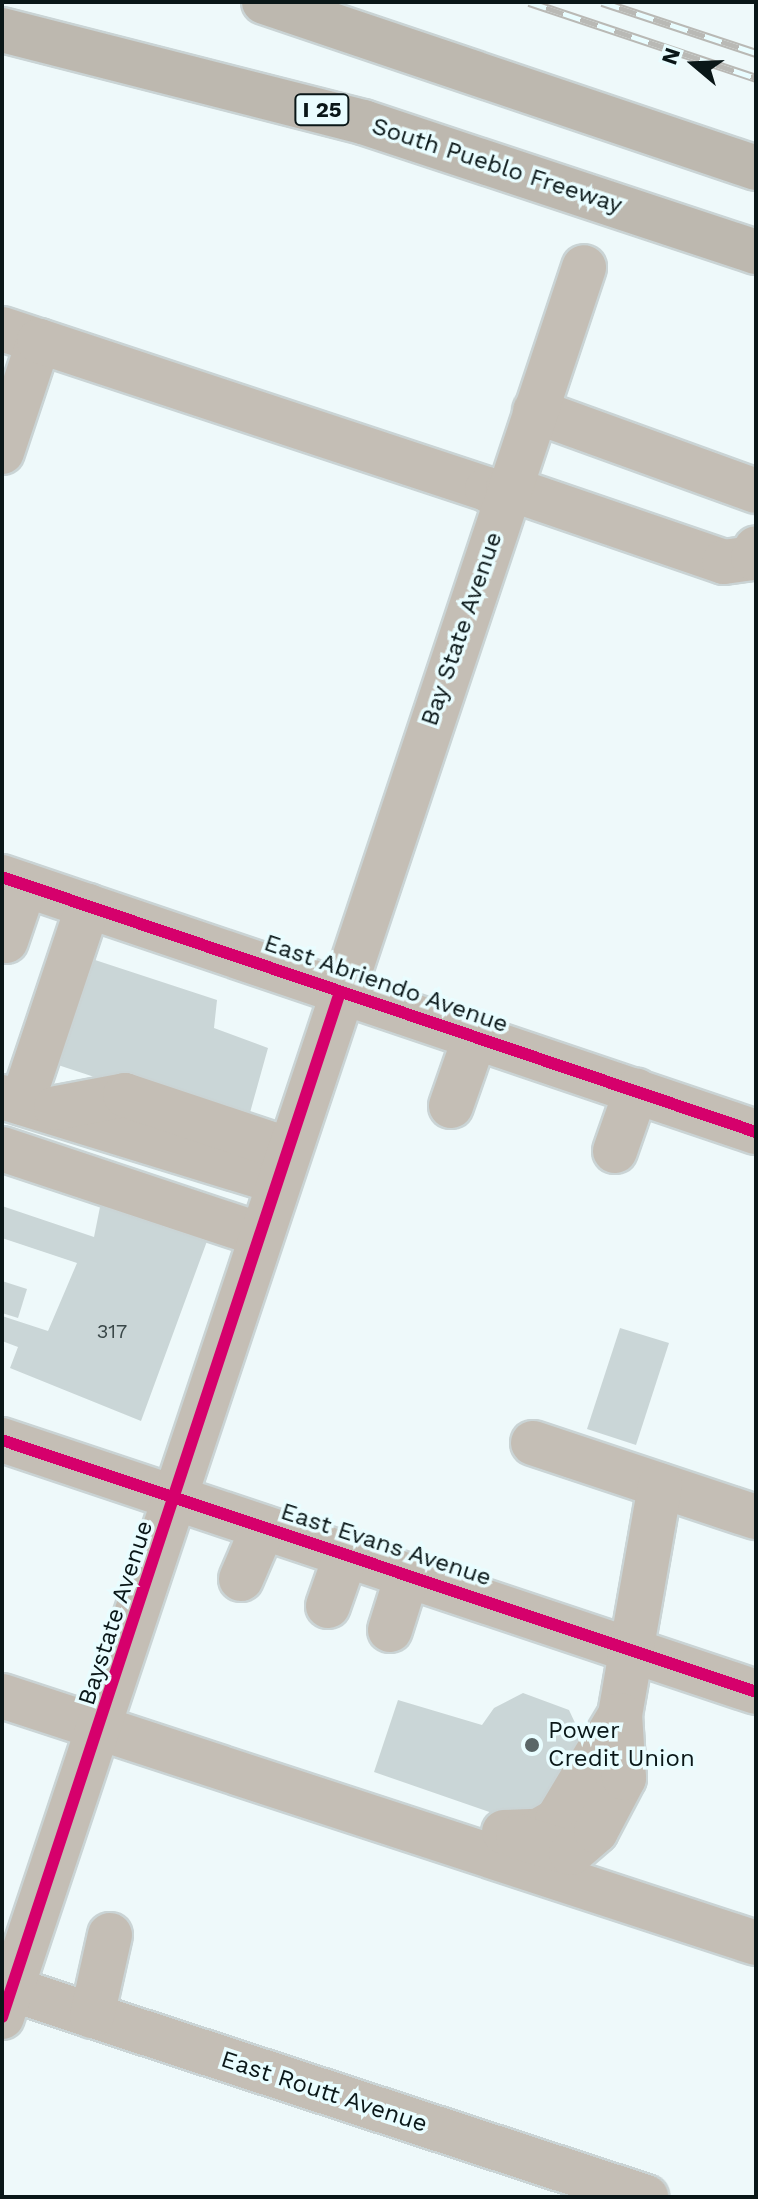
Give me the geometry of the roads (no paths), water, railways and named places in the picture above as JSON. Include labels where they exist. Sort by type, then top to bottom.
[{"type":"highway","points":[[264,2],[756,168]]},
{"type":"highway","name":"South Pueblo Freeway","points":[[2,30],[363,122],[756,252]]},
{"type":"street","name":"Bay State Avenue","points":[[340,992],[584,267]]},
{"type":"street","points":[[2,452],[21,335],[487,489],[724,562],[753,558],[756,548]]},
{"type":"street","points":[[535,411],[756,491]]},
{"type":"street","points":[[6,941],[14,881]]},
{"type":"street","name":"East Abriendo Avenue","points":[[14,881],[756,1132]]},
{"type":"street","points":[[88,906],[22,1103],[125,1095],[277,1187]]},
{"type":"street","name":"Baystate Avenue","points":[[5,1997],[102,1729],[340,992]]},
{"type":"street","points":[[451,1106],[475,1037]]},
{"type":"street","points":[[615,1151],[636,1091]]},
{"type":"street","points":[[2,1149],[277,1187]]},
{"type":"street","name":"East Evans Avenue","points":[[2,1440],[346,1555],[429,1570],[628,1649],[756,1692]]},
{"type":"street","points":[[533,1443],[756,1517]]},
{"type":"street","points":[[171,1751],[190,1729],[519,1838],[538,1831],[557,1820],[620,1715],[628,1649],[660,1485]]},
{"type":"street","points":[[241,1579],[263,1528]]},
{"type":"street","points":[[328,1606],[346,1555]]},
{"type":"street","points":[[390,1630],[429,1570]]},
{"type":"street","points":[[2,1696],[756,1943]]},
{"type":"street","points":[[92,2016],[110,1935]]},
{"type":"street","name":"East Routt Avenue","points":[[5,1997],[92,2016],[646,2197]]},
{"type":"railway","points":[[529,2],[756,78]]},
{"type":"railway","points":[[602,2],[756,53]]},
{"type":"place","name":"Power Credit Union","points":[[532,1745]]}]
